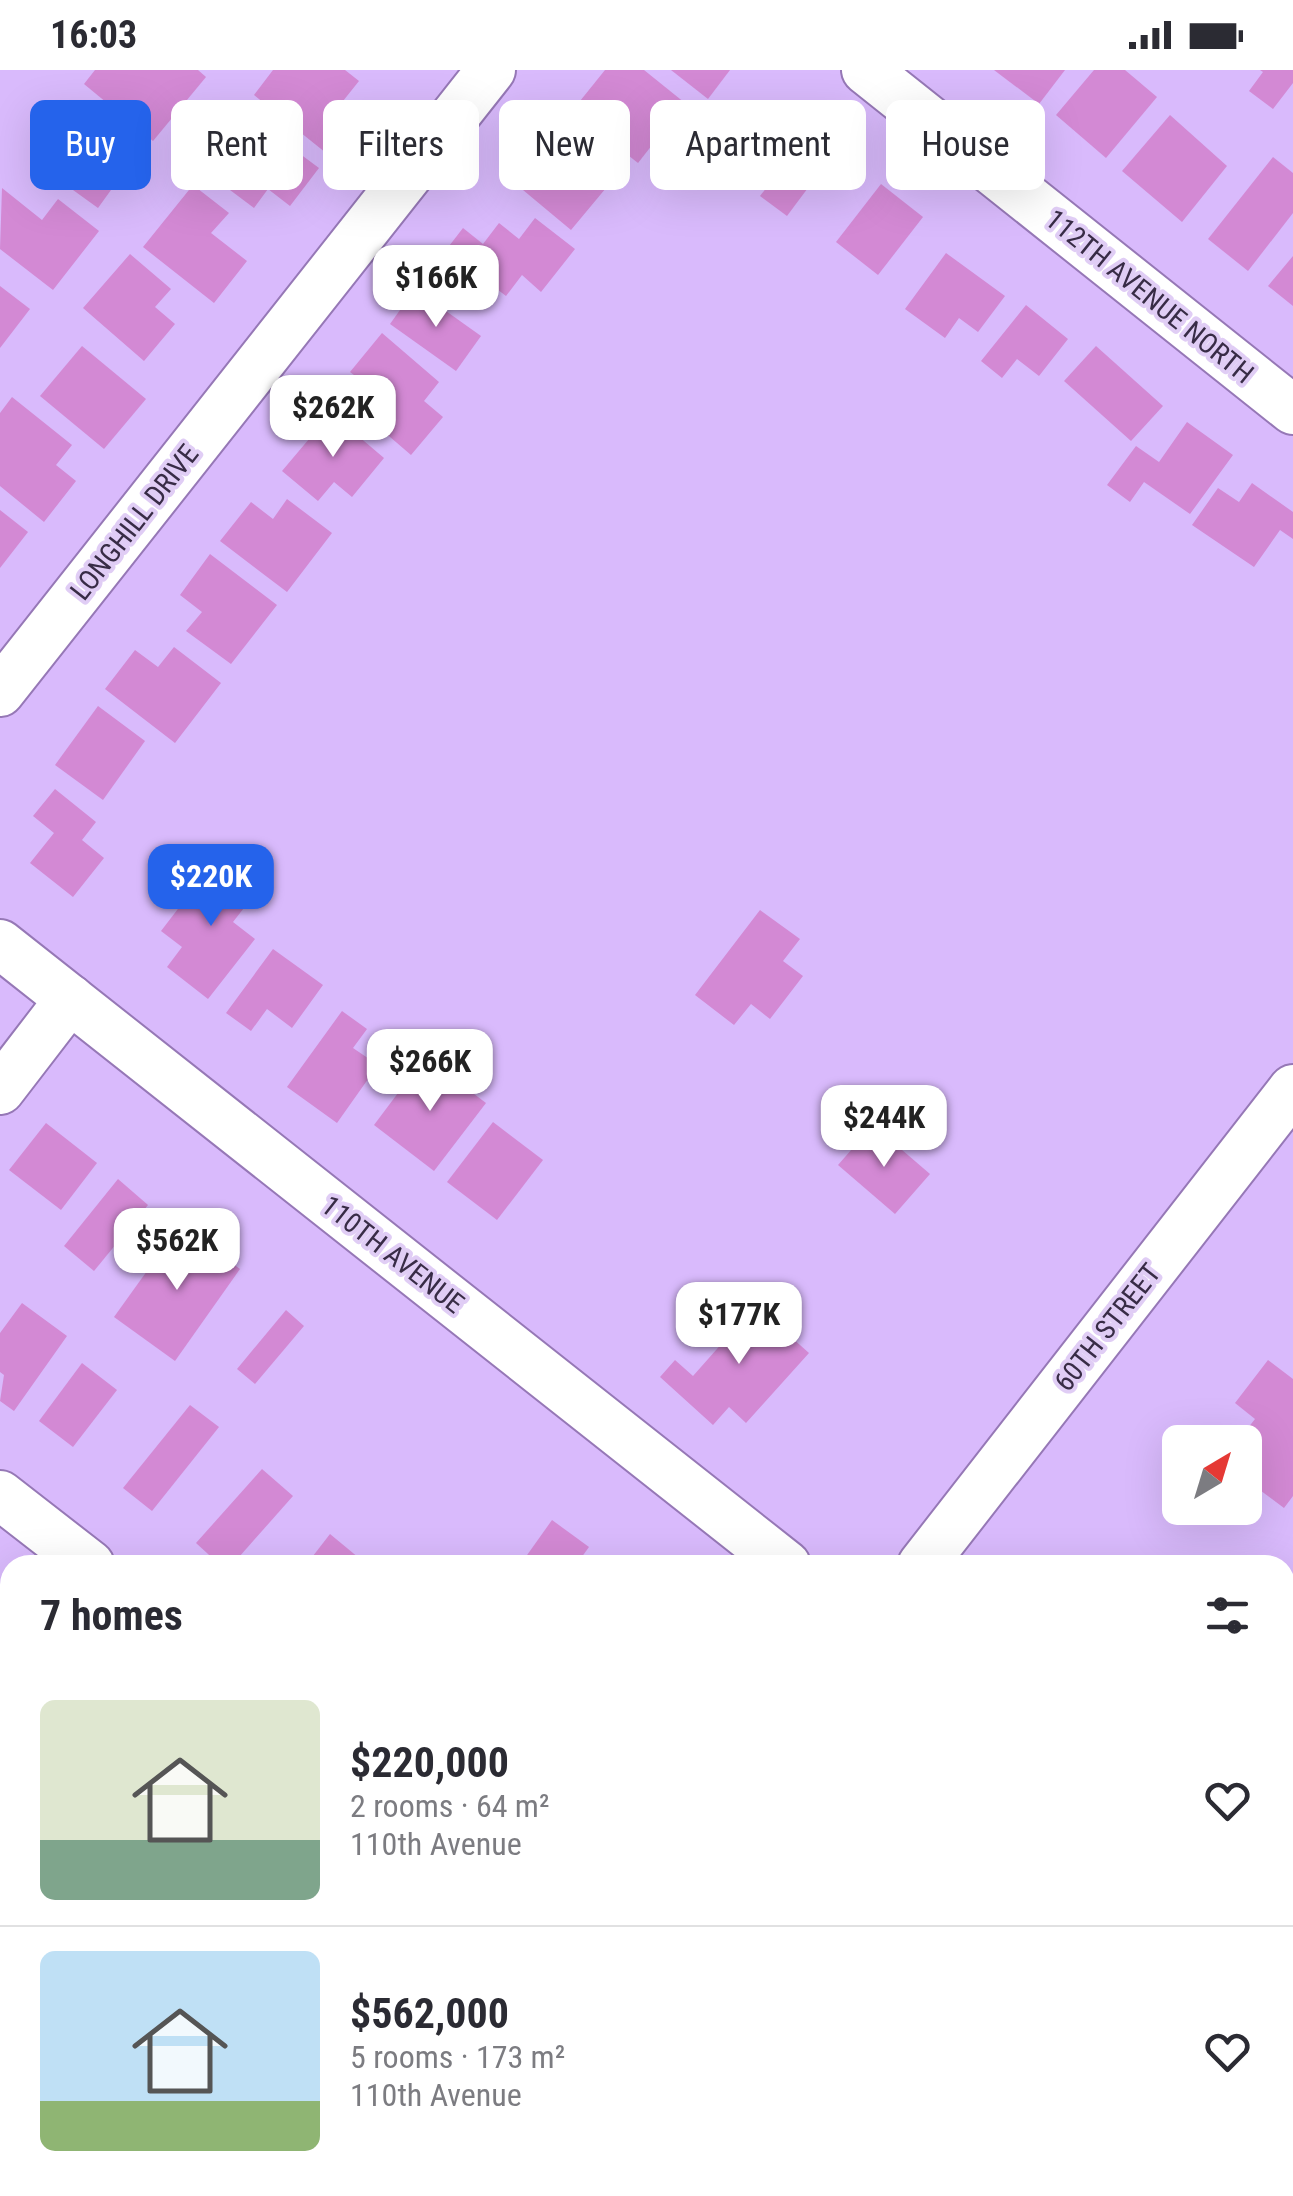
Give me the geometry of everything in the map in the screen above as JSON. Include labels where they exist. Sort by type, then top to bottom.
[{"type":"street","name":"LONGHILL DRIVE","points":[[0,692],[491,70]]},
{"type":"street","name":"112TH AVENUE NORTH","points":[[866,70],[1293,410]]},
{"type":"street","name":"110TH AVENUE","points":[[0,944],[773,1555]]},
{"type":"street","points":[[0,1090],[70,999]]},
{"type":"street","name":"60TH STREET","points":[[930,1555],[1293,1088]]},
{"type":"street","points":[[0,1495],[77,1555]]},
{"type":"building","points":[[95,70],[198,70],[206,77],[187,100],[171,100],[171,119],[153,141],[151,100],[103,100],[84,84]]},
{"type":"building","points":[[273,70],[345,70],[359,81],[344,100],[323,100],[323,151],[303,134],[303,100],[260,100],[254,95]]},
{"type":"building","points":[[605,70],[644,70],[681,100],[650,100],[650,148],[638,163],[630,157],[630,100],[581,100]]},
{"type":"building","points":[[671,70],[730,70],[708,99]]},
{"type":"building","points":[[994,70],[1065,70],[1042,100],[1034,100]]},
{"type":"building","points":[[1094,70],[1125,70],[1157,97],[1106,158],[1056,115]]},
{"type":"building","points":[[1260,70],[1293,70],[1293,83],[1273,109],[1249,91],[1263,72]]},
{"type":"building","points":[[1170,115],[1227,166],[1182,222],[1122,171]]},
{"type":"building","points":[[303,156],[319,168],[303,189]]},
{"type":"building","points":[[1273,157],[1293,173],[1293,213],[1248,271],[1208,239]]},
{"type":"building","points":[[881,184],[923,217],[878,275],[836,242]]},
{"type":"building","points":[[2,188],[42,220],[58,199],[99,231],[53,290],[0,249]]},
{"type":"building","points":[[73,190],[111,190],[98,208]]},
{"type":"building","points":[[189,190],[199,190],[229,213],[211,233],[247,261],[214,303],[143,247]]},
{"type":"building","points":[[230,190],[267,190],[254,208]]},
{"type":"building","points":[[269,190],[302,190],[290,206]]},
{"type":"building","points":[[523,190],[604,190],[571,230]]},
{"type":"building","points":[[765,190],[806,190],[787,216],[760,196]]},
{"type":"building","points":[[535,218],[575,249],[541,292],[522,275],[506,296],[446,250],[463,228],[483,244],[499,223],[519,239]]},
{"type":"building","points":[[946,253],[1005,296],[978,332],[959,318],[945,338],[905,309]]},
{"type":"building","points":[[130,254],[171,289],[155,307],[175,324],[144,361],[83,308]]},
{"type":"building","points":[[1293,256],[1293,306],[1268,286]]},
{"type":"building","points":[[0,286],[30,309],[0,348]]},
{"type":"building","points":[[415,289],[481,336],[456,371],[390,324]]},
{"type":"building","points":[[1026,305],[1068,339],[1039,376],[1017,359],[1002,378],[981,361]]},
{"type":"building","points":[[382,333],[439,382],[424,401],[443,417],[411,455],[354,406],[370,387],[350,372]]},
{"type":"building","points":[[82,346],[146,399],[104,449],[40,396]]},
{"type":"building","points":[[1096,346],[1163,406],[1131,441],[1064,381]]},
{"type":"building","points":[[12,397],[72,445],[56,465],[76,481],[44,522],[0,486],[0,413]]},
{"type":"building","points":[[331,413],[384,458],[352,497],[334,482],[318,501],[282,471]]},
{"type":"building","points":[[1187,422],[1233,455],[1190,514],[1144,482],[1130,502],[1107,485],[1136,446],[1159,462]]},
{"type":"building","points":[[1252,483],[1293,512],[1293,539],[1280,530],[1254,567],[1192,525],[1218,488],[1239,502]]},
{"type":"building","points":[[287,499],[332,533],[287,592],[220,541],[251,502],[273,519]]},
{"type":"building","points":[[0,510],[28,532],[0,568]]},
{"type":"building","points":[[210,554],[277,605],[231,664],[186,631],[202,612],[180,595]]},
{"type":"building","points":[[174,647],[221,683],[175,743],[105,689],[135,650],[158,667]]},
{"type":"building","points":[[98,706],[145,741],[103,800],[55,765]]},
{"type":"building","points":[[55,789],[96,822],[82,840],[104,858],[73,897],[30,863],[54,833],[33,816]]},
{"type":"building","points":[[217,858],[258,890],[233,922],[255,939],[208,999],[167,967],[182,947],[161,931]]},
{"type":"building","points":[[760,910],[800,939],[783,961],[803,976],[770,1019],[751,1004],[734,1025],[695,995]]},
{"type":"building","points":[[273,949],[323,985],[292,1028],[267,1009],[251,1031],[226,1013]]},
{"type":"building","points":[[342,1011],[367,1029],[353,1048],[378,1065],[337,1123],[287,1087]]},
{"type":"building","points":[[425,1057],[486,1103],[434,1171],[374,1125]]},
{"type":"building","points":[[493,1122],[543,1160],[497,1220],[447,1182]]},
{"type":"building","points":[[46,1123],[97,1163],[61,1210],[9,1170]]},
{"type":"building","points":[[873,1125],[930,1174],[895,1214],[838,1165]]},
{"type":"building","points":[[118,1179],[148,1205],[94,1271],[64,1246]]},
{"type":"building","points":[[180,1225],[240,1269],[175,1361],[114,1317]]},
{"type":"building","points":[[22,1303],[67,1336],[14,1411],[0,1401],[4,1375],[0,1372],[0,1333]]},
{"type":"building","points":[[755,1305],[809,1353],[746,1423],[729,1407],[713,1425],[660,1377],[675,1360],[693,1376],[724,1341],[706,1325],[722,1307],[739,1323]]},
{"type":"building","points":[[286,1310],[304,1326],[255,1384],[237,1369]]},
{"type":"building","points":[[1268,1360],[1293,1379],[1293,1496],[1284,1508],[1262,1492],[1262,1425],[1250,1425],[1255,1419],[1235,1403]]},
{"type":"building","points":[[82,1363],[117,1390],[73,1447],[39,1421]]},
{"type":"building","points":[[190,1405],[219,1427],[152,1511],[123,1488]]},
{"type":"building","points":[[262,1469],[293,1496],[241,1555],[209,1555],[196,1543]]},
{"type":"building","points":[[552,1520],[589,1547],[583,1555],[527,1555]]},
{"type":"building","points":[[330,1534],[355,1555],[314,1555]]}]
